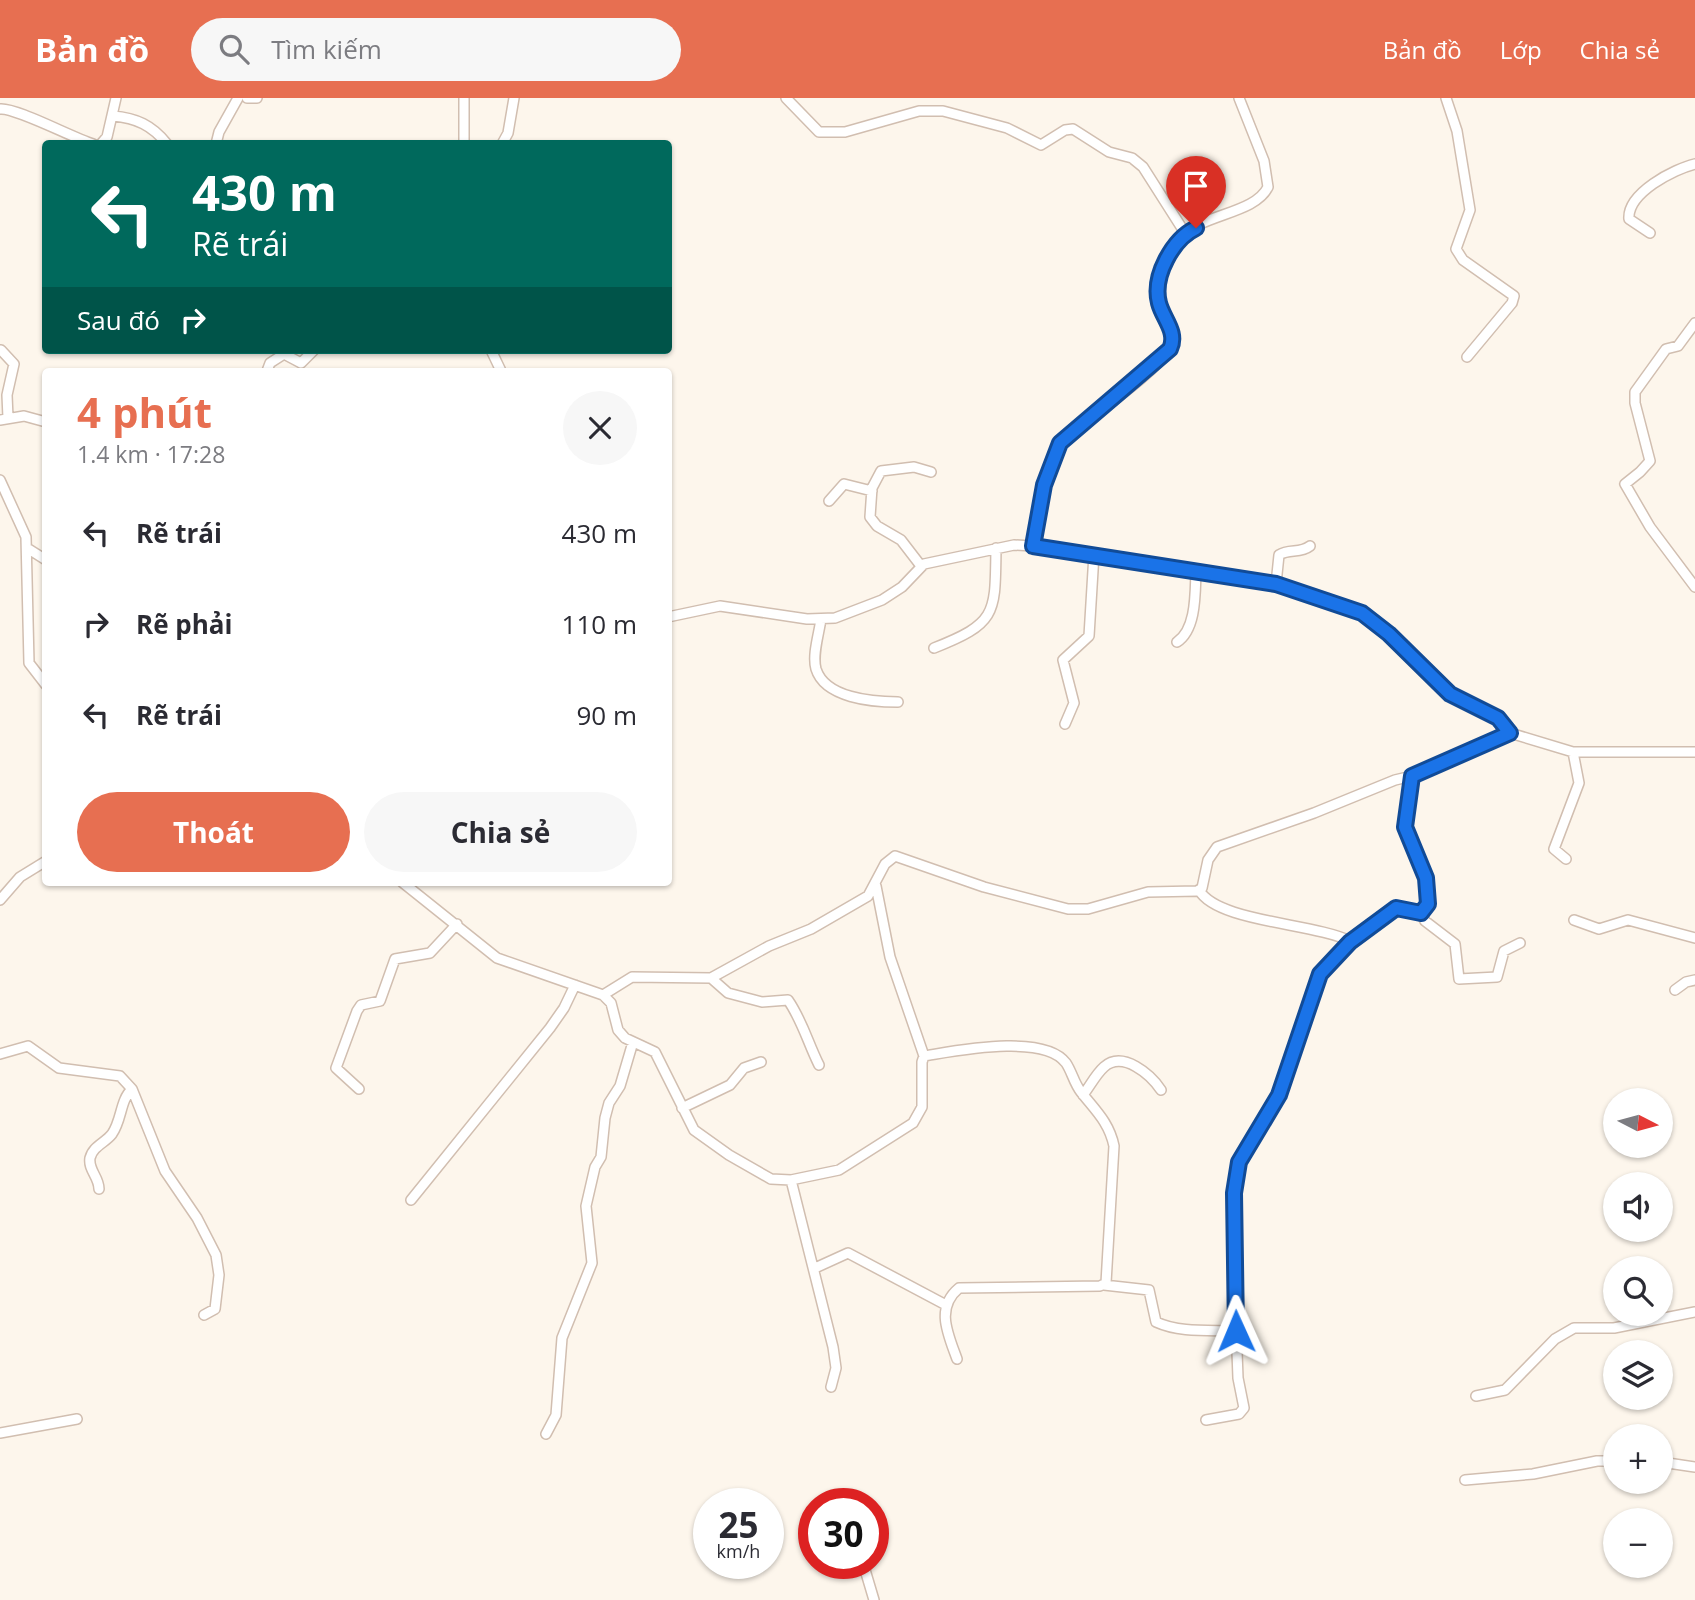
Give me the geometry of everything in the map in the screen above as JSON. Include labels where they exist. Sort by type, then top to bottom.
[{"type":"street","points":[[103,140],[113,116],[116,98]]},
{"type":"street","points":[[217,140],[238,98]]},
{"type":"street","points":[[247,98],[257,98]]},
{"type":"street","points":[[464,98],[464,140]]},
{"type":"street","points":[[504,140],[508,133],[514,98]]},
{"type":"street","points":[[786,98],[823,133],[845,132],[931,110],[956,113],[1007,128],[1041,145],[1065,130],[1073,129],[1099,147],[1137,162],[1185,233]]},
{"type":"street","points":[[1033,546],[1044,485],[1060,443],[1170,349],[1173,335],[1158,301],[1158,287],[1166,261],[1185,233],[1256,201],[1268,187],[1264,161],[1239,98]]},
{"type":"street","points":[[1446,98],[1457,131],[1471,210],[1455,249],[1463,260],[1514,296],[1512,303],[1467,357]]},
{"type":"street","points":[[2,105],[84,140]]},
{"type":"street","points":[[113,116],[142,122],[155,130],[164,140]]},
{"type":"street","points":[[1650,233],[1629,219],[1630,208],[1638,198],[1677,168],[1695,164]]},
{"type":"street","points":[[1695,323],[1678,346],[1666,349],[1635,392],[1635,403],[1650,461],[1625,484],[1650,527],[1695,587]]},
{"type":"street","points":[[1,350],[14,363],[6,395],[4,419],[24,416],[42,421]]},
{"type":"street","points":[[268,368],[270,363],[285,354],[301,363],[310,354]]},
{"type":"street","points":[[921,566],[901,540],[877,526],[870,517],[872,491],[878,473],[885,470],[914,467],[931,472]]},
{"type":"street","points":[[0,480],[5,502],[23,529],[27,548],[29,663],[42,680]]},
{"type":"street","points":[[829,501],[844,484],[872,491]]},
{"type":"street","points":[[672,616],[726,607],[821,620],[835,618],[882,600],[902,587],[921,566],[996,548],[1033,546],[1094,554],[1276,584],[1362,613],[1389,634],[1450,694],[1492,713],[1505,723],[1510,733]]},
{"type":"street","points":[[1276,584],[1279,555],[1286,551],[1302,551],[1310,546]]},
{"type":"street","points":[[27,548],[42,557]]},
{"type":"street","points":[[934,648],[970,631],[988,617],[995,599],[996,548]]},
{"type":"street","points":[[1065,724],[1074,703],[1063,660],[1089,636],[1094,554]]},
{"type":"street","points":[[1177,642],[1186,633],[1193,610],[1196,571]]},
{"type":"street","points":[[821,620],[815,664],[825,683],[864,700],[898,702]]},
{"type":"street","points":[[603,995],[632,977],[711,978],[842,912],[868,896],[876,886],[885,864],[895,856],[984,887],[1068,909],[1088,909],[1148,892],[1199,890],[1204,884],[1208,860],[1217,847],[1314,814],[1395,780],[1412,776],[1510,733],[1573,752],[1695,752]]},
{"type":"street","points":[[1566,859],[1554,849],[1579,783],[1573,752]]},
{"type":"street","points":[[1412,776],[1405,827],[1429,890],[1428,904],[1421,913]]},
{"type":"street","points":[[0,900],[26,872],[42,863]]},
{"type":"street","points":[[407,886],[498,958],[603,995],[611,1003],[618,1030],[633,1042],[655,1052],[682,1108],[699,1135],[771,1179],[791,1180],[839,1170],[913,1122],[922,1107],[921,1064],[924,1056],[912,1012],[890,957],[876,886]]},
{"type":"street","points":[[1199,890],[1207,902],[1227,911],[1329,933],[1350,942]]},
{"type":"street","points":[[1206,1420],[1239,1414],[1244,1408],[1238,1378],[1236,1331],[1234,1193],[1239,1162],[1285,1081],[1315,984],[1350,942],[1400,907],[1421,913],[1425,921],[1455,944],[1459,979],[1497,977],[1504,951],[1520,943]]},
{"type":"street","points":[[1574,920],[1599,929],[1628,920],[1695,938]]},
{"type":"street","points":[[359,1089],[336,1068],[357,1010],[361,1005],[380,1002],[395,959],[430,953],[457,924]]},
{"type":"street","points":[[711,978],[728,993],[762,1002],[788,1000],[802,1021],[804,1036],[819,1065]]},
{"type":"street","points":[[1675,990],[1686,982],[1695,981]]},
{"type":"street","points":[[411,1200],[543,1037],[564,1009],[575,985]]},
{"type":"street","points":[[546,1434],[556,1415],[562,1338],[592,1263],[586,1206],[594,1167],[601,1157],[607,1109],[620,1086],[633,1042]]},
{"type":"street","points":[[0,1054],[28,1046],[59,1068],[120,1076],[132,1089],[162,1164],[216,1255],[219,1275],[215,1309],[204,1315]]},
{"type":"street","points":[[924,1056],[997,1047],[1043,1051],[1066,1063],[1083,1095],[1107,1125],[1114,1146],[1104,1285]]},
{"type":"street","points":[[682,1108],[730,1085],[744,1068],[761,1062]]},
{"type":"street","points":[[1083,1095],[1103,1068],[1115,1063],[1146,1071],[1161,1090]]},
{"type":"street","points":[[99,1189],[98,1180],[90,1167],[91,1156],[112,1133],[122,1115],[125,1098],[132,1089]]},
{"type":"street","points":[[791,1180],[836,1359],[831,1387]]},
{"type":"street","points":[[815,1268],[849,1253],[946,1305]]},
{"type":"street","points":[[957,1359],[946,1328],[946,1305],[954,1292],[963,1287],[1104,1285],[1149,1290],[1156,1322],[1162,1325],[1185,1329],[1236,1331]]},
{"type":"street","points":[[1476,1396],[1505,1390],[1555,1339],[1574,1328],[1614,1328],[1695,1312]]},
{"type":"street","points":[[0,1433],[77,1419]]},
{"type":"street","points":[[1465,1480],[1532,1474],[1603,1461]]},
{"type":"street","points":[[1673,1464],[1695,1467]]},
{"type":"street","points":[[868,1579],[874,1600]]},
{"type":"route","points":[[1196,228],[1185,233],[1160,275],[1158,301],[1173,335],[1170,349],[1060,443],[1044,485],[1033,546],[1276,584],[1362,613],[1389,634],[1450,694],[1458,700],[1486,709],[1505,723],[1510,733],[1412,776],[1405,827],[1426,878],[1430,897],[1428,904],[1421,913],[1396,908],[1350,942],[1320,974],[1315,984],[1285,1081],[1239,1162],[1234,1193],[1236,1331]]}]
